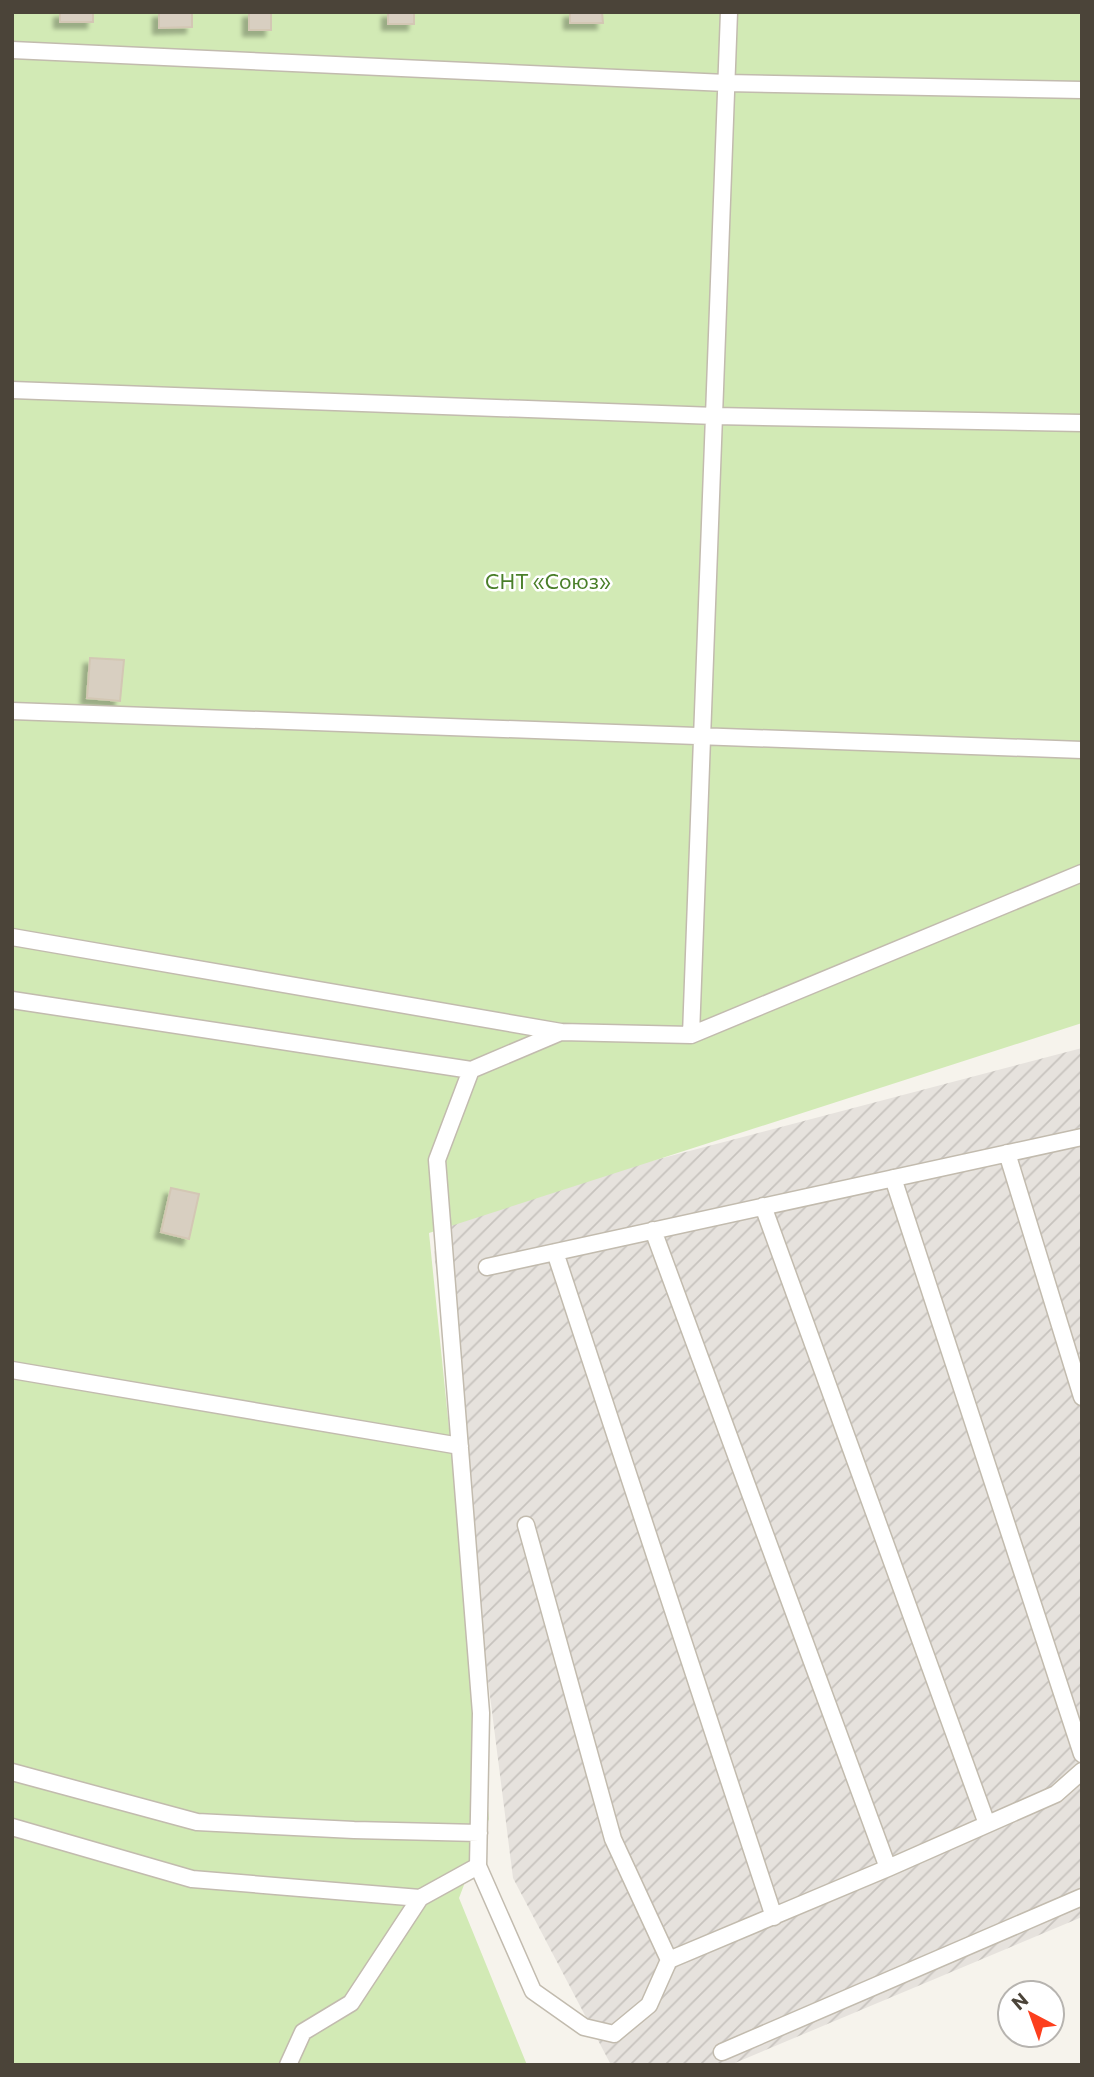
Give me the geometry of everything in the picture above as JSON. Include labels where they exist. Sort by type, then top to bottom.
[{"type":"lane","points":[[691,1035],[729,12]]},
{"type":"lane","points":[[12,50],[726,83],[1082,90]]},
{"type":"lane","points":[[12,390],[715,416],[1082,423]]},
{"type":"lane","points":[[12,711],[1082,750]]},
{"type":"lane","points":[[12,937],[561,1032],[691,1035],[1082,873]]},
{"type":"lane","points":[[12,1000],[471,1069],[561,1032]]},
{"type":"lane","points":[[471,1069],[437,1160],[481,1713],[478,1866],[533,1991],[584,2027],[614,2034],[649,2005],[669,1960],[1056,1794],[1082,1771]]},
{"type":"lane","points":[[487,1267],[1082,1137]]},
{"type":"lane","points":[[1007,1153],[1082,1397]]},
{"type":"lane","points":[[893,1178],[1082,1754]]},
{"type":"lane","points":[[763,1206],[988,1824]]},
{"type":"lane","points":[[653,1230],[888,1868]]},
{"type":"lane","points":[[555,1252],[774,1917]]},
{"type":"lane","points":[[12,1370],[460,1446]]},
{"type":"lane","points":[[526,1525],[613,1839],[669,1960]]},
{"type":"lane","points":[[12,1772],[197,1822],[480,1833]]},
{"type":"lane","points":[[12,1827],[192,1879],[420,1898]]},
{"type":"lane","points":[[288,2065],[303,2032],[351,2003],[420,1898],[478,1866]]},
{"type":"lane","points":[[722,2052],[1082,1897]]},
{"type":"shaded area","points":[[1082,1048],[1082,1917],[730,2065],[611,2065],[513,1878],[434,1252],[457,1212]]},
{"type":"green space","name":"СНТ «Союз»","points":[[12,12],[1082,12],[1082,1023],[429,1233],[489,1819],[459,1898],[527,2065],[12,2065]]},
{"type":"building","points":[[60,12],[93,12],[93,22],[60,22]]},
{"type":"building","points":[[159,12],[192,12],[192,27],[159,28]]},
{"type":"building","points":[[249,12],[271,12],[271,30],[249,30]]},
{"type":"building","points":[[388,12],[414,12],[414,24],[388,24]]},
{"type":"building","points":[[570,12],[602,12],[603,23],[570,23]]},
{"type":"building","points":[[90,658],[124,660],[120,701],[87,698]]},
{"type":"building","points":[[171,1188],[199,1194],[189,1239],[161,1232]]}]
